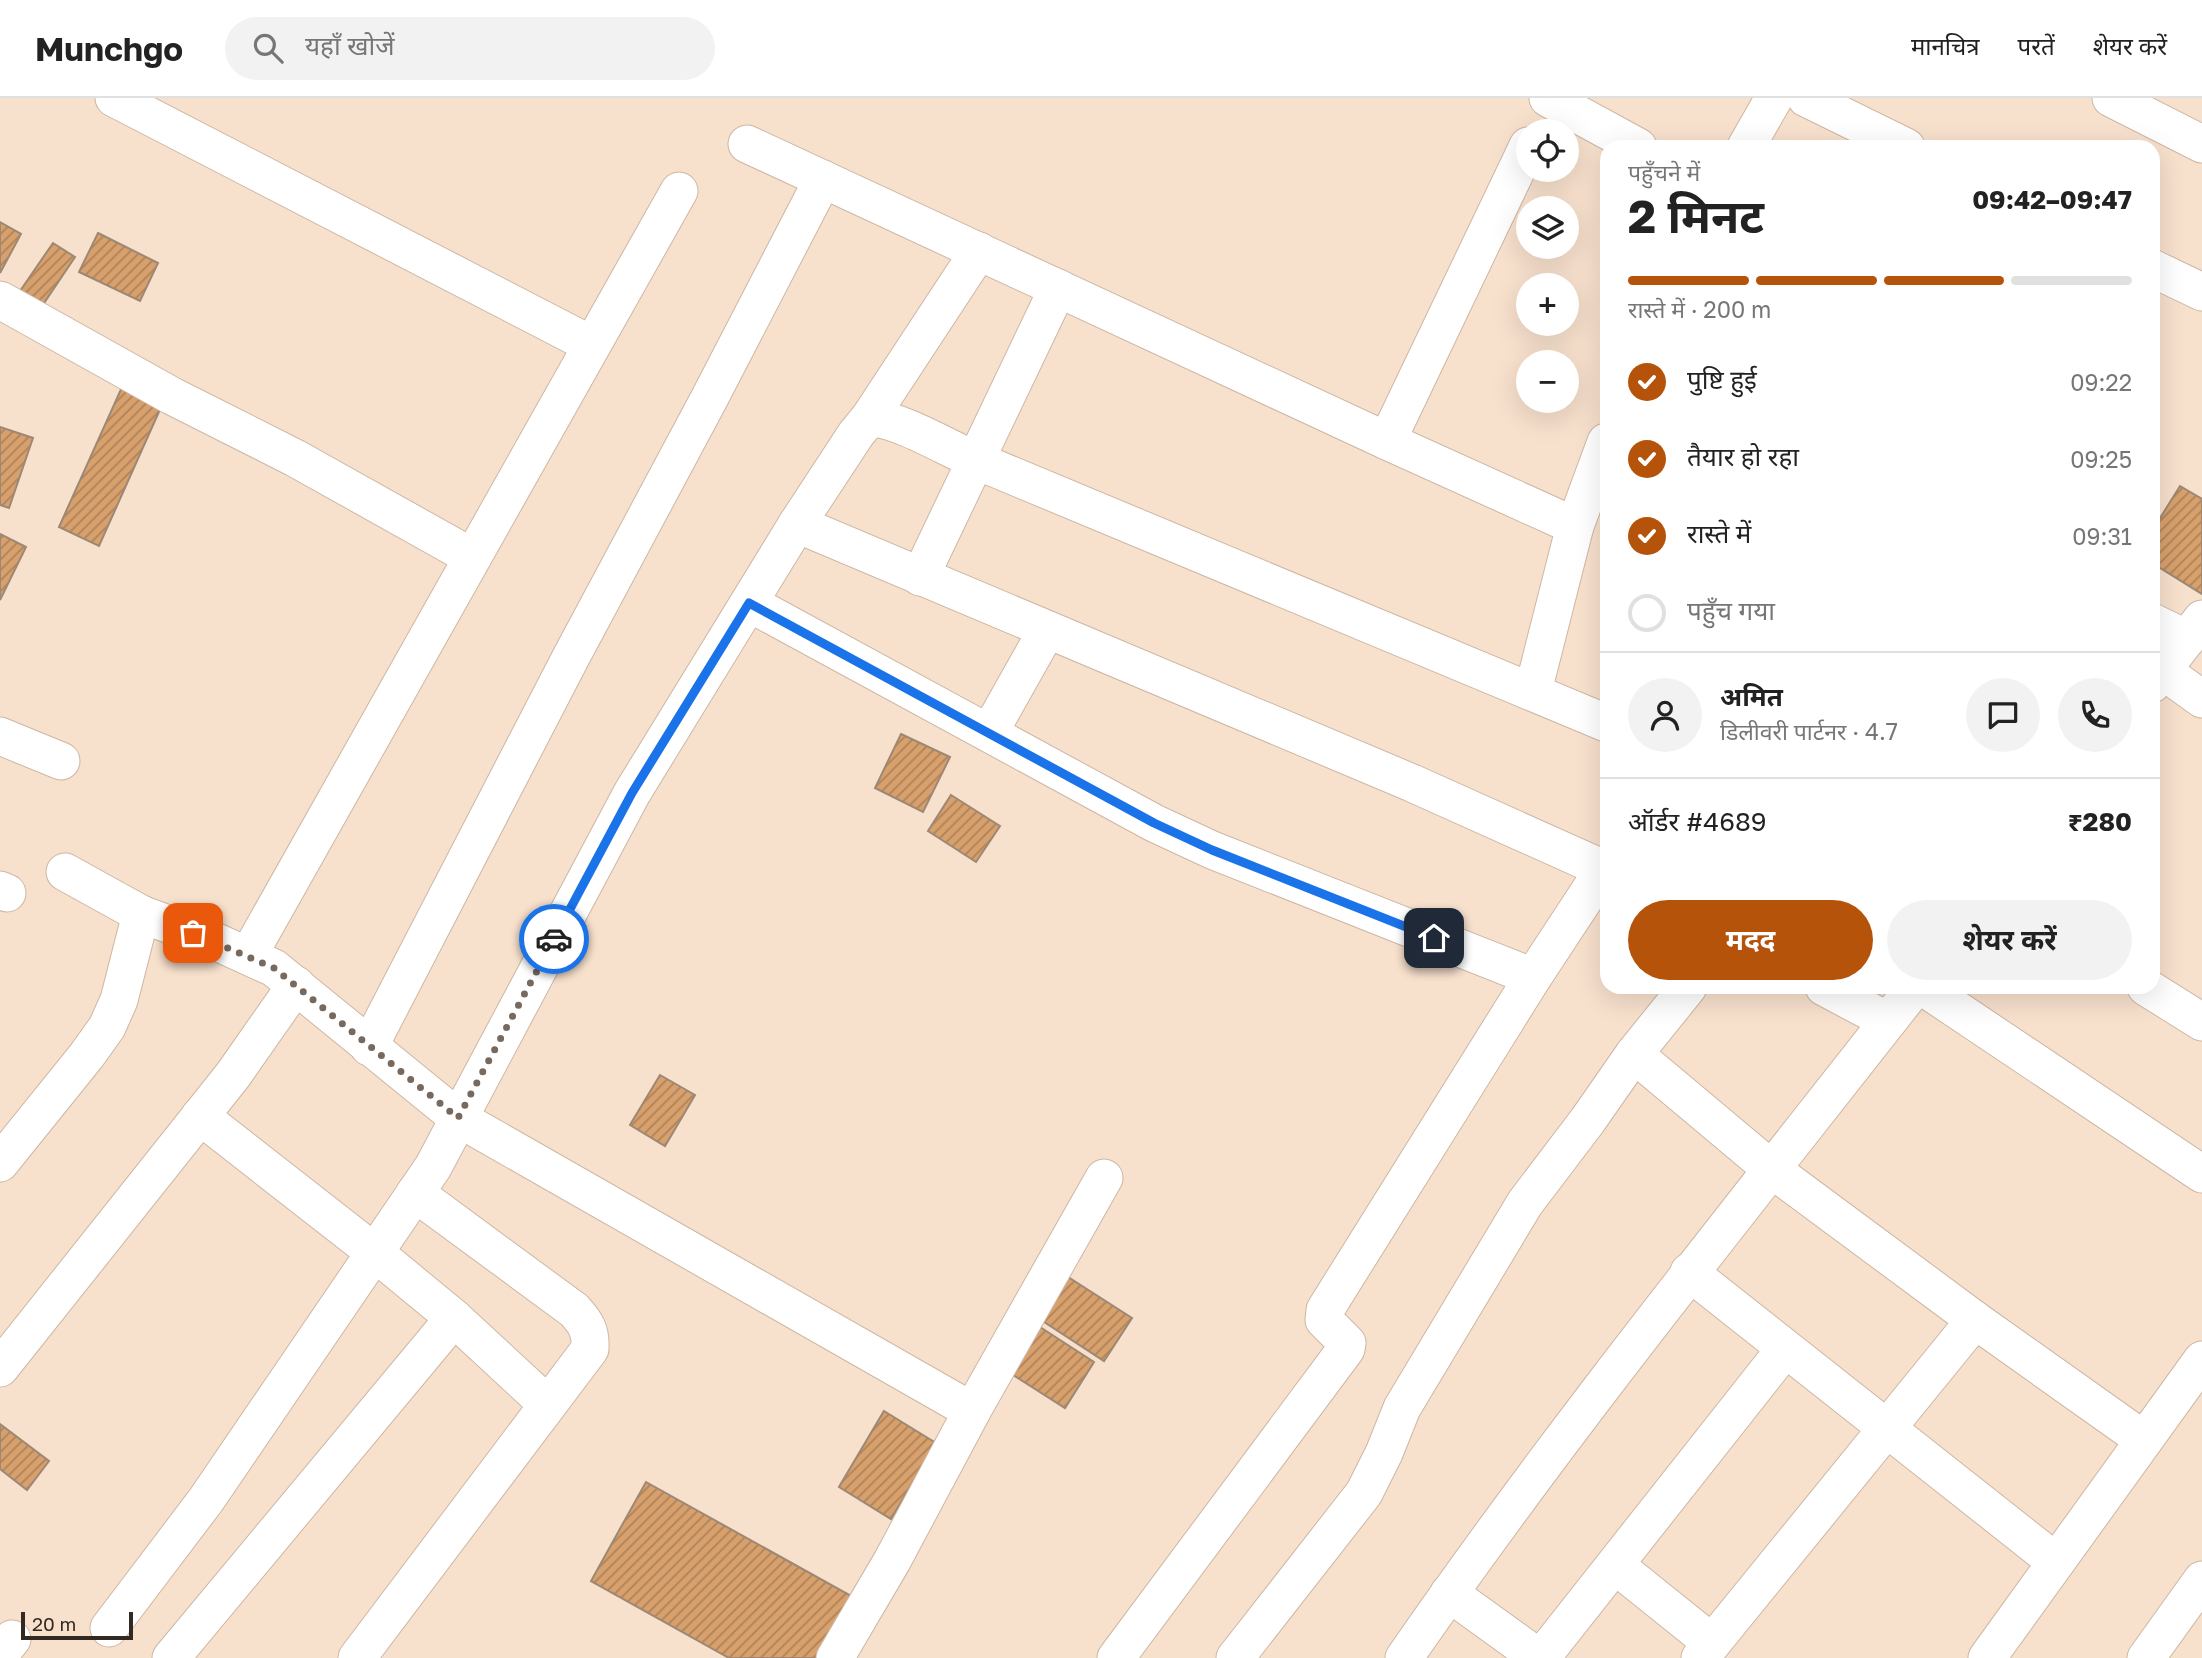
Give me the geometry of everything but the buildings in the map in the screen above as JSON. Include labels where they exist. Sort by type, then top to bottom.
[{"type":"street","points":[[114,98],[590,344]]},
{"type":"street","points":[[1750,140],[1773,98]]},
{"type":"street","points":[[1806,98],[1892,140]]},
{"type":"street","points":[[2111,98],[2202,144]]},
{"type":"street","points":[[1544,109],[1621,140]]},
{"type":"street","points":[[747,144],[1575,526]]},
{"type":"street","points":[[1387,441],[1516,171]]},
{"type":"street","points":[[369,1047],[822,179]]},
{"type":"street","points":[[248,956],[590,344],[679,191]]},
{"type":"street","points":[[109,1628],[206,1500],[433,1167],[632,793],[797,524],[979,251]]},
{"type":"street","points":[[2160,272],[2202,292]]},
{"type":"street","points":[[920,577],[1058,288]]},
{"type":"street","points":[[0,300],[172,396],[295,458],[472,557]]},
{"type":"street","points":[[870,417],[898,425],[975,460],[1600,720]]},
{"type":"street","points":[[1533,691],[1575,526],[1600,458]]},
{"type":"street","points":[[797,524],[1412,783],[1600,867]]},
{"type":"street","points":[[749,603],[1154,823],[1212,850],[1533,977]]},
{"type":"street","points":[[2160,623],[2194,629],[2160,674]]},
{"type":"street","points":[[989,733],[1047,630]]},
{"type":"street","points":[[2160,678],[2202,699]]},
{"type":"street","points":[[0,736],[61,761]]},
{"type":"street","points":[[65,872],[141,914],[274,968],[458,1118],[972,1411]]},
{"type":"street","points":[[1116,1658],[1346,1349],[1347,1343],[1324,1320],[1325,1310],[1533,977],[1600,876]]},
{"type":"street","points":[[0,1163],[107,1027],[119,999],[141,914]]},
{"type":"street","points":[[0,1368],[233,1075],[296,985]]},
{"type":"street","points":[[1236,1658],[1364,1493],[1402,1408],[1525,1203],[1634,1054],[1682,994]]},
{"type":"street","points":[[1837,994],[1888,1021]]},
{"type":"street","points":[[1404,1658],[1449,1593],[1689,1272],[1909,994]]},
{"type":"street","points":[[1933,994],[2202,1174]]},
{"type":"street","points":[[2157,994],[2202,1022]]},
{"type":"street","points":[[1634,1054],[1770,1168],[1975,1320],[2144,1440]]},
{"type":"street","points":[[200,1116],[454,1318],[547,1404]]},
{"type":"street","points":[[835,1658],[1104,1178]]},
{"type":"street","points":[[357,1658],[590,1349],[591,1335],[586,1323],[574,1310],[415,1193]]},
{"type":"street","points":[[1689,1272],[2056,1562]]},
{"type":"street","points":[[171,1658],[454,1318]]},
{"type":"street","points":[[1615,1565],[1706,1651],[1975,1320]]},
{"type":"street","points":[[1449,1593],[1540,1658],[1785,1349]]},
{"type":"street","points":[[1987,1658],[2202,1360]]},
{"type":"street","points":[[2146,1658],[2202,1580]]},
{"type":"way so far","points":[[193,933],[274,968],[458,1118],[554,939]]},
{"type":"route","points":[[554,939],[632,793],[749,603],[1154,823],[1212,850],[1434,938]]}]
